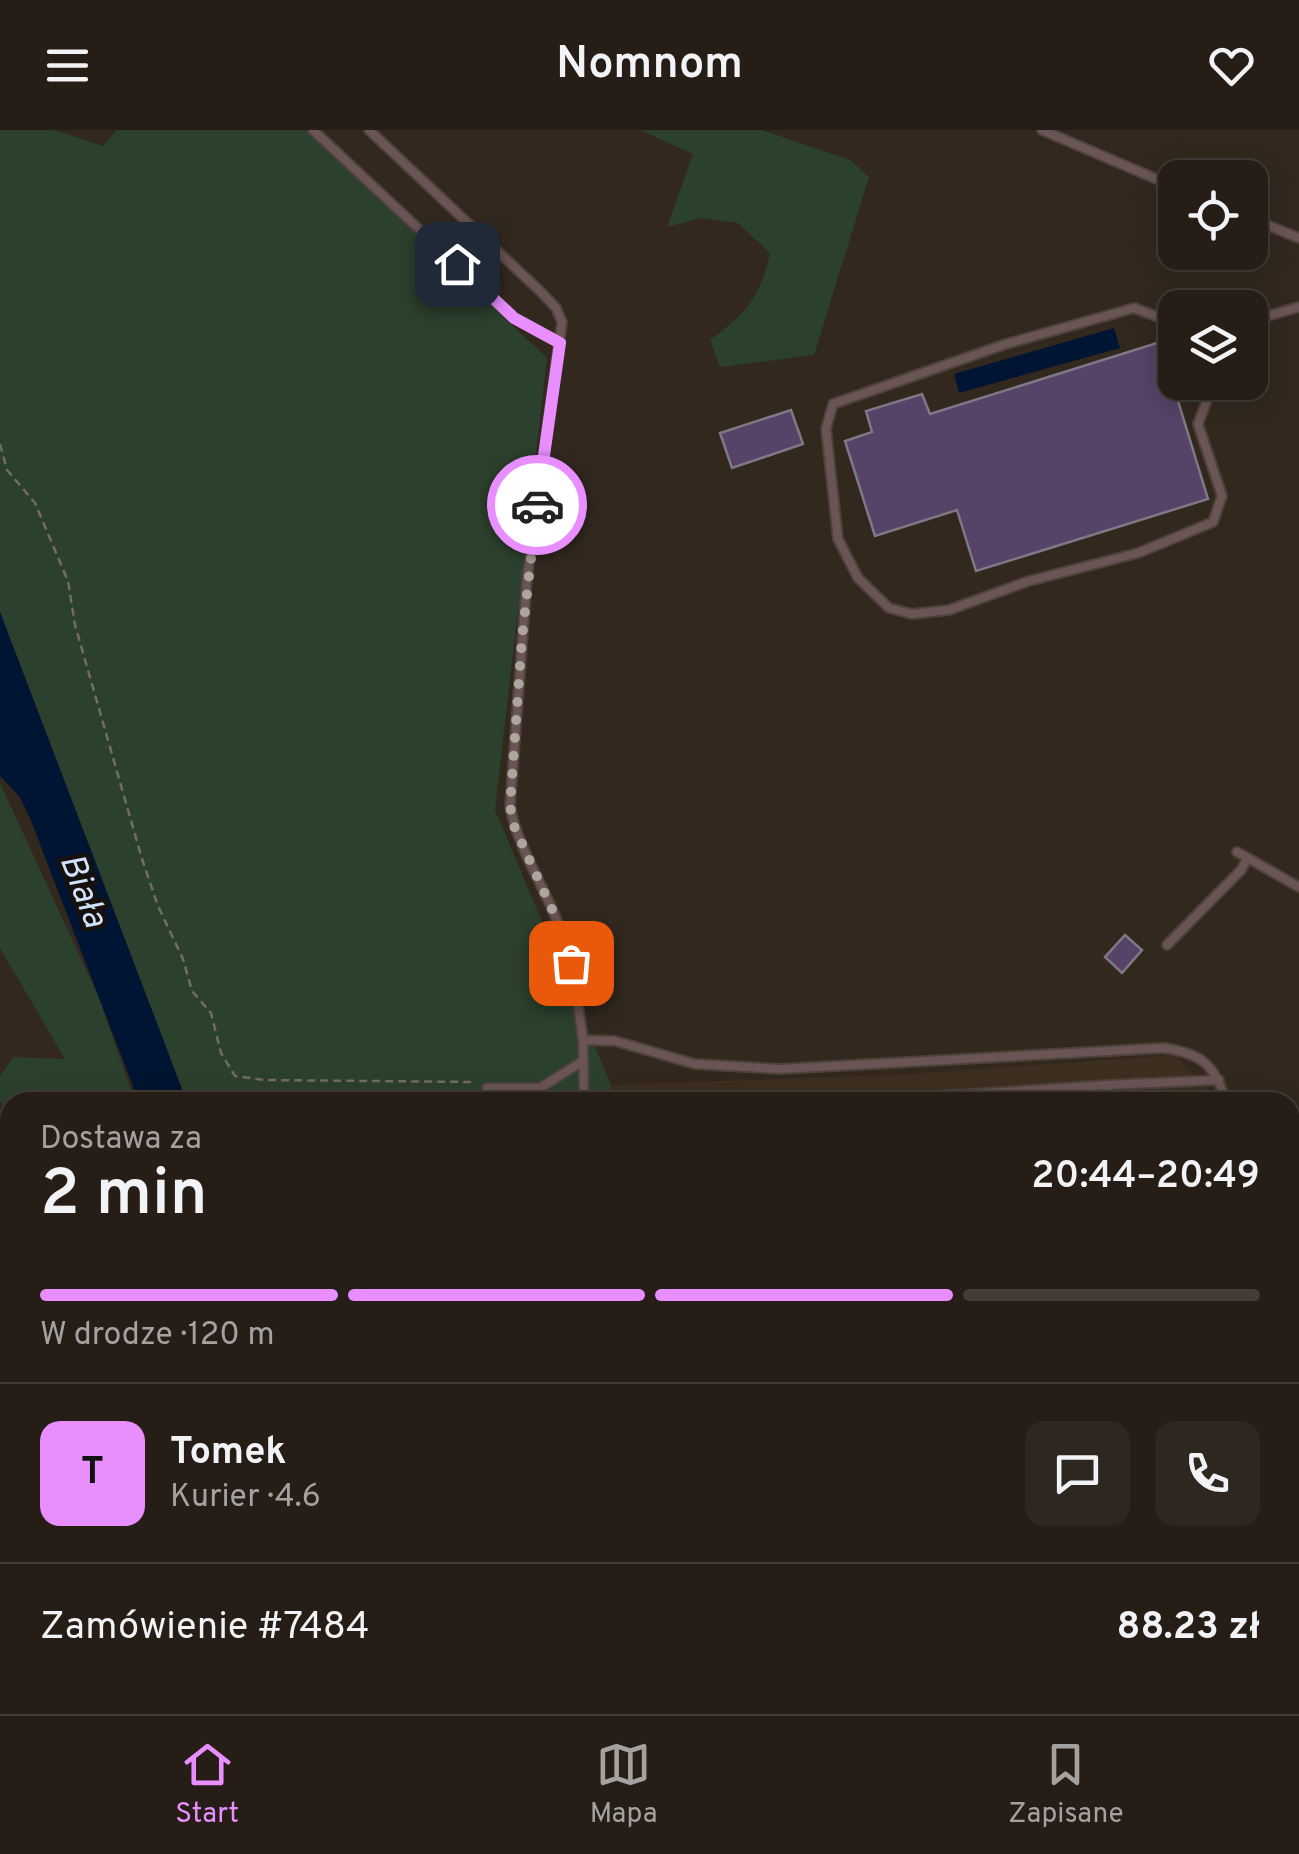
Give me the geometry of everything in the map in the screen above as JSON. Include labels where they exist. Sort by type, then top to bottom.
[{"type":"lane","points":[[313,130],[514,318],[560,343]]},
{"type":"lane","points":[[369,130],[542,292],[562,322],[527,578],[510,806],[514,826],[556,918],[571,963],[583,1040],[584,1092]]},
{"type":"lane","points":[[1042,130],[1158,180]]},
{"type":"lane","points":[[1268,225],[1299,238]]},
{"type":"lane","points":[[1268,315],[1299,307]]},
{"type":"lane","points":[[1158,317],[1134,308],[1006,344],[833,404],[826,429],[838,539],[858,578],[889,608],[912,614],[949,610],[1029,581],[1138,553],[1212,522],[1222,496],[1198,424],[1207,400]]},
{"type":"lane","points":[[531,320],[536,326],[534,331]]},
{"type":"lane","points":[[1237,852],[1299,886]]},
{"type":"lane","points":[[1167,945],[1241,870],[1248,858]]},
{"type":"lane","points":[[583,1040],[616,1042],[695,1064],[780,1069],[1163,1048],[1185,1051],[1210,1066],[1223,1092]]},
{"type":"lane","points":[[487,1088],[540,1088],[584,1061]]},
{"type":"lane","points":[[1036,1092],[1219,1080]]},
{"type":"lane","points":[[1108,1085],[1108,1092]]},
{"type":"path","points":[[0,444],[7,470],[35,503],[68,581],[75,625],[148,874],[183,958],[192,991],[211,1013],[221,1054],[235,1076],[264,1080],[484,1082],[487,1088]]},
{"type":"shaded area","points":[[1175,1055],[1210,1092],[611,1092],[611,1085],[911,1074]]},
{"type":"green space","points":[[0,130],[54,130],[103,146],[117,130],[305,130],[547,358],[495,810],[611,1092],[183,1092],[0,612]]},
{"type":"green space","points":[[640,130],[762,130],[850,160],[869,177],[814,355],[720,367],[710,340],[750,303],[770,253],[738,223],[702,218],[667,227],[693,154]]},
{"type":"green space","points":[[0,783],[99,998],[132,1092],[0,1092],[0,1076],[13,1057],[65,1059],[0,948]]},
{"type":"water","points":[[1114,328],[1120,348],[959,393],[954,374]]},
{"type":"water","name":"Biała","points":[[0,612],[183,1092],[135,1092],[30,818],[19,796],[0,776]]},
{"type":"building","points":[[1158,343],[1158,400],[1178,400],[1208,499],[976,571],[957,510],[875,536],[845,441],[872,432],[866,411],[922,394],[930,414]]},
{"type":"building","points":[[791,410],[803,444],[732,468],[720,433]]},
{"type":"building","points":[[1125,935],[1142,950],[1122,973],[1105,957]]},
{"type":"way so far","points":[[537,505],[516,698],[510,806],[514,826],[556,918],[571,963]]},
{"type":"route","points":[[457,264],[527,328],[560,343],[537,505]]}]
